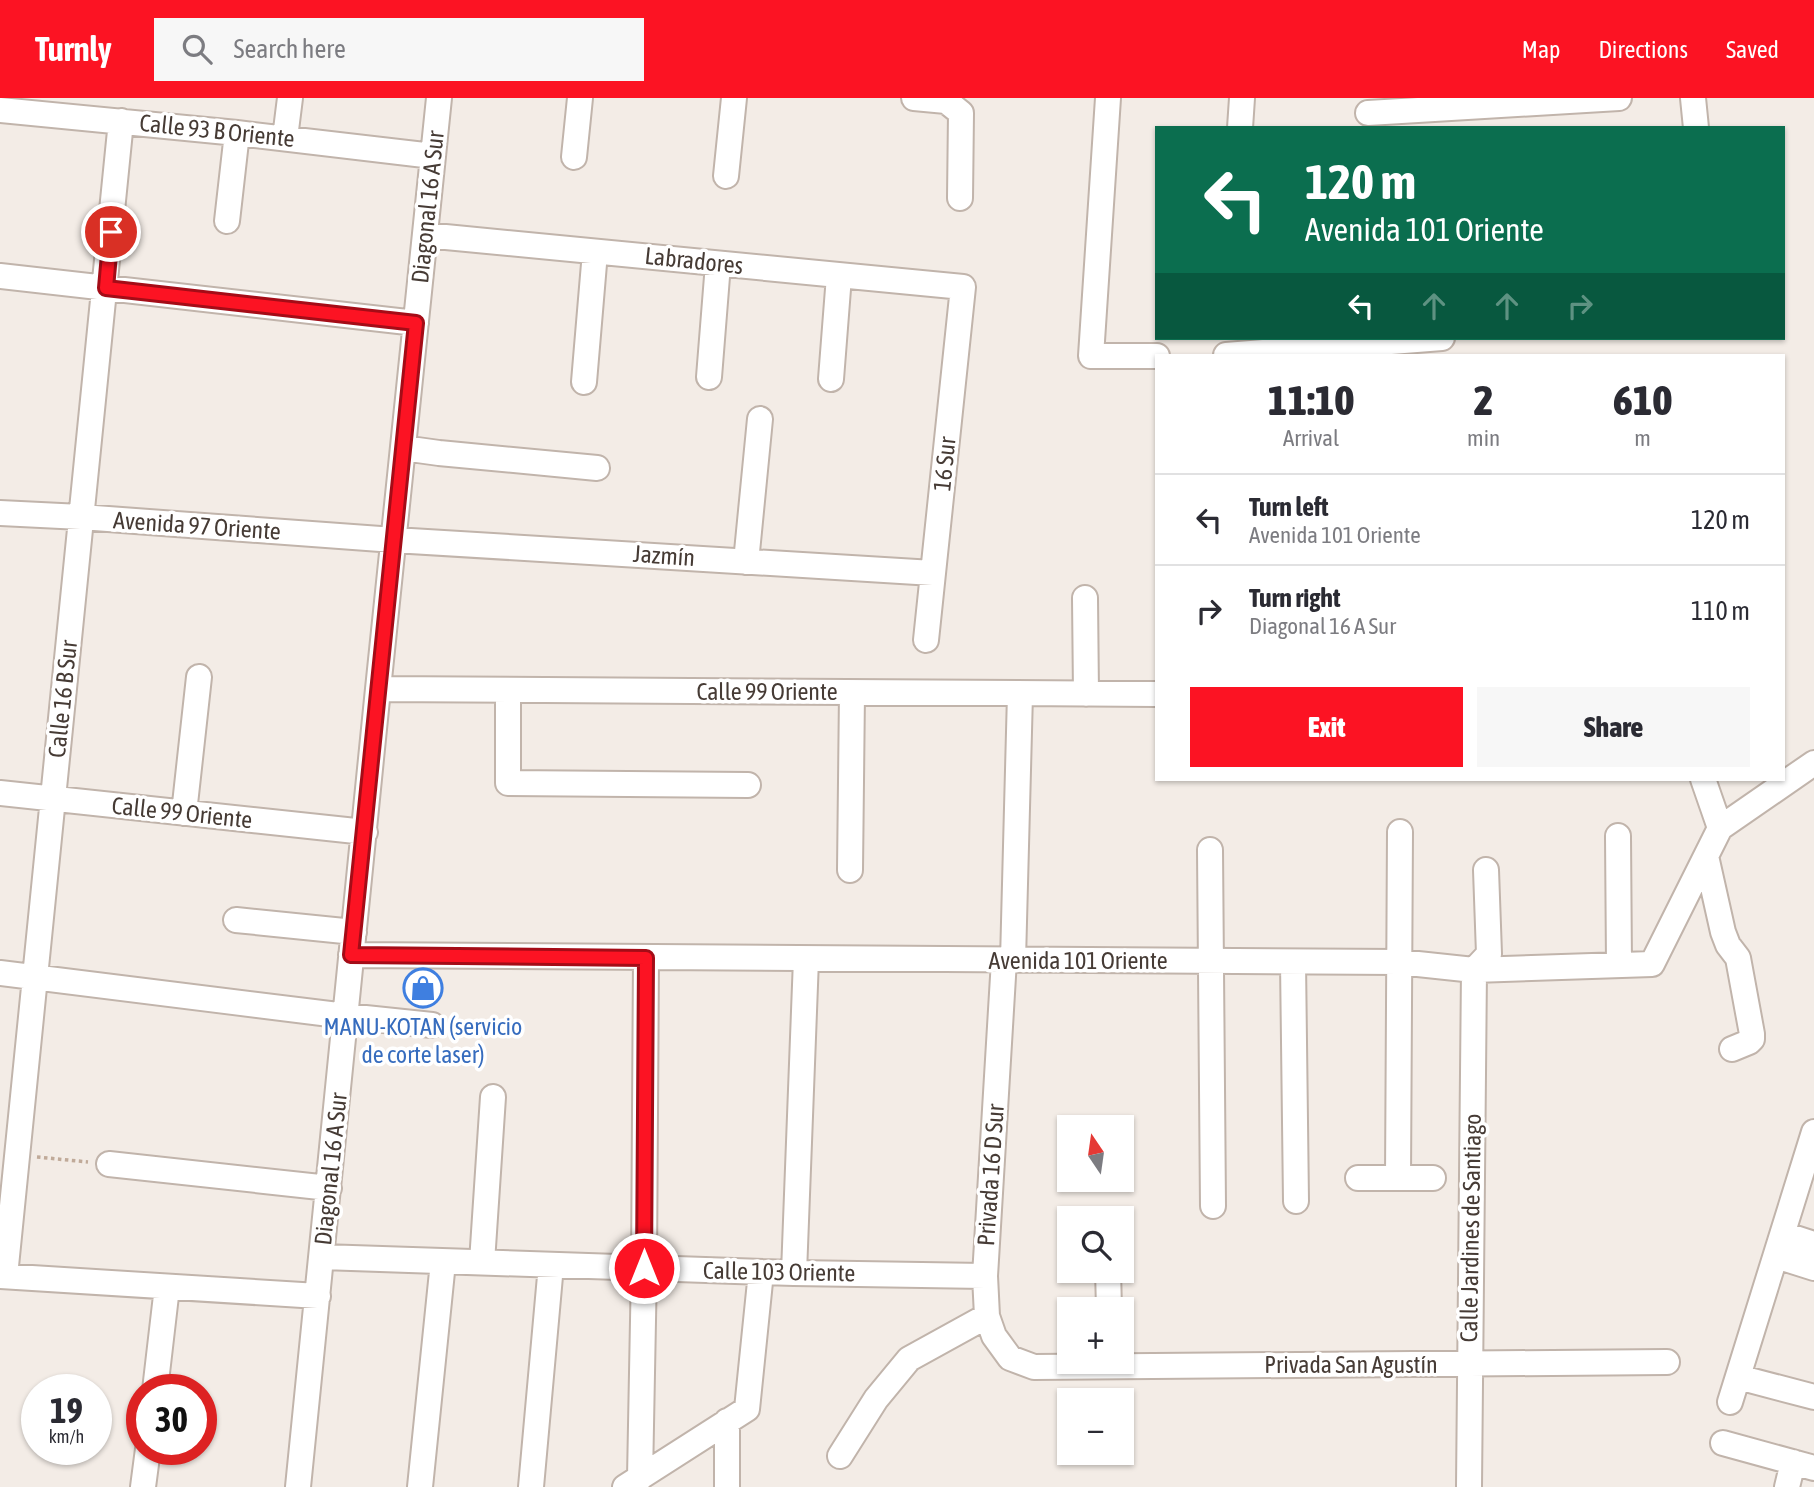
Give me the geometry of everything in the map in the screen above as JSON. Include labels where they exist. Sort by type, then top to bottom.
[{"type":"street","points":[[285,138],[290,98]]},
{"type":"street","name":"Diagonal 16 A Sur","points":[[298,1487],[439,98]]},
{"type":"street","points":[[574,157],[580,98]]},
{"type":"street","points":[[726,176],[734,98]]},
{"type":"street","points":[[914,98],[946,99],[961,113],[960,198]]},
{"type":"street","points":[[1108,98],[1091,356],[1155,356]]},
{"type":"street","points":[[1240,126],[1242,98]]},
{"type":"street","points":[[1368,113],[1619,98]]},
{"type":"street","points":[[1693,98],[1696,126]]},
{"type":"street","name":"Calle 93 B Oriente","points":[[0,110],[285,138],[433,156]]},
{"type":"street","name":"Calle 16 B Sur","points":[[2,1276],[12,1140],[35,977],[121,121]]},
{"type":"street","points":[[227,221],[237,133]]},
{"type":"street","name":"Labradores","points":[[425,235],[963,287]]},
{"type":"street","points":[[584,382],[595,252]]},
{"type":"street","points":[[709,377],[719,264]]},
{"type":"street","points":[[0,276],[416,323]]},
{"type":"street","points":[[831,379],[839,276]]},
{"type":"street","name":"16 Sur","points":[[926,640],[963,287]]},
{"type":"street","points":[[1238,354],[1418,340]]},
{"type":"street","points":[[746,562],[760,419]]},
{"type":"street","points":[[403,448],[597,468]]},
{"type":"street","name":"Avenida 97 Oriente","points":[[0,513],[394,540]]},
{"type":"street","name":"Jazmín","points":[[394,540],[933,573]]},
{"type":"street","points":[[1085,598],[1086,694]]},
{"type":"street","points":[[184,813],[199,677]]},
{"type":"street","name":"Calle 99 Oriente","points":[[378,689],[1155,694]]},
{"type":"street","points":[[508,690],[508,783],[748,785]]},
{"type":"street","points":[[850,870],[852,693]]},
{"type":"street","name":"Privada 16 D Sur","points":[[1020,694],[1009,960],[985,1276],[987,1316],[994,1336],[1010,1357],[1034,1367]]},
{"type":"street","points":[[1704,781],[1720,828],[1814,763]]},
{"type":"street","name":"Calle 99 Oriente","points":[[0,793],[365,832]]},
{"type":"street","name":"Avenida 101 Oriente","points":[[236,920],[353,944],[646,958],[1399,962],[1474,970],[1652,964],[1720,828]]},
{"type":"street","points":[[1398,1178],[1400,832]]},
{"type":"street","points":[[1618,836],[1619,965]]},
{"type":"street","points":[[1210,850],[1213,1206]]},
{"type":"street","points":[[1706,856],[1723,932],[1728,945],[1738,958],[1752,1034],[1749,1042],[1732,1049]]},
{"type":"street","points":[[1474,970],[1489,954],[1486,870]]},
{"type":"street","points":[[632,1483],[644,1268],[646,958]]},
{"type":"street","points":[[794,1273],[807,959]]},
{"type":"street","points":[[1293,962],[1296,1201]]},
{"type":"street","name":"Calle Jardines de Santiago","points":[[1469,1487],[1474,970]]},
{"type":"street","points":[[0,973],[432,1025]]},
{"type":"street","points":[[482,1262],[493,1097]]},
{"type":"street","points":[[1730,1402],[1814,1132]]},
{"type":"street","points":[[109,1164],[329,1188]]},
{"type":"street","points":[[1358,1178],[1433,1178]]},
{"type":"street","points":[[1779,1245],[1814,1244]]},
{"type":"street","points":[[1779,1245],[1814,1268]]},
{"type":"street","name":"Calle 103 Oriente","points":[[322,1257],[794,1273],[985,1276]]},
{"type":"street","points":[[421,1487],[443,1262]]},
{"type":"street","points":[[531,1487],[551,1265]]},
{"type":"street","points":[[727,1487],[761,1272]]},
{"type":"street","points":[[2,1276],[318,1296]]},
{"type":"street","points":[[157,1374],[166,1287]]},
{"type":"street","points":[[840,1456],[876,1399],[909,1359],[987,1316]]},
{"type":"street","name":"Privada San Agustín","points":[[1134,1364],[1667,1362]]},
{"type":"street","name":"Privada San Agustín","points":[[1034,1367],[1057,1366]]},
{"type":"street","points":[[1738,1377],[1814,1397]]},
{"type":"street","points":[[632,1483],[737,1415]]},
{"type":"street","points":[[1723,1443],[1803,1465],[1787,1487]]},
{"type":"street","points":[[143,1487],[146,1465]]},
{"type":"path","points":[[12,1140],[109,1164]]},
{"type":"place","name":"MANU-KOTAN (servicio de corte laser)","points":[[423,988]]},
{"type":"route","points":[[111,232],[106,288],[416,323],[351,955],[646,958],[644,1268]]}]
